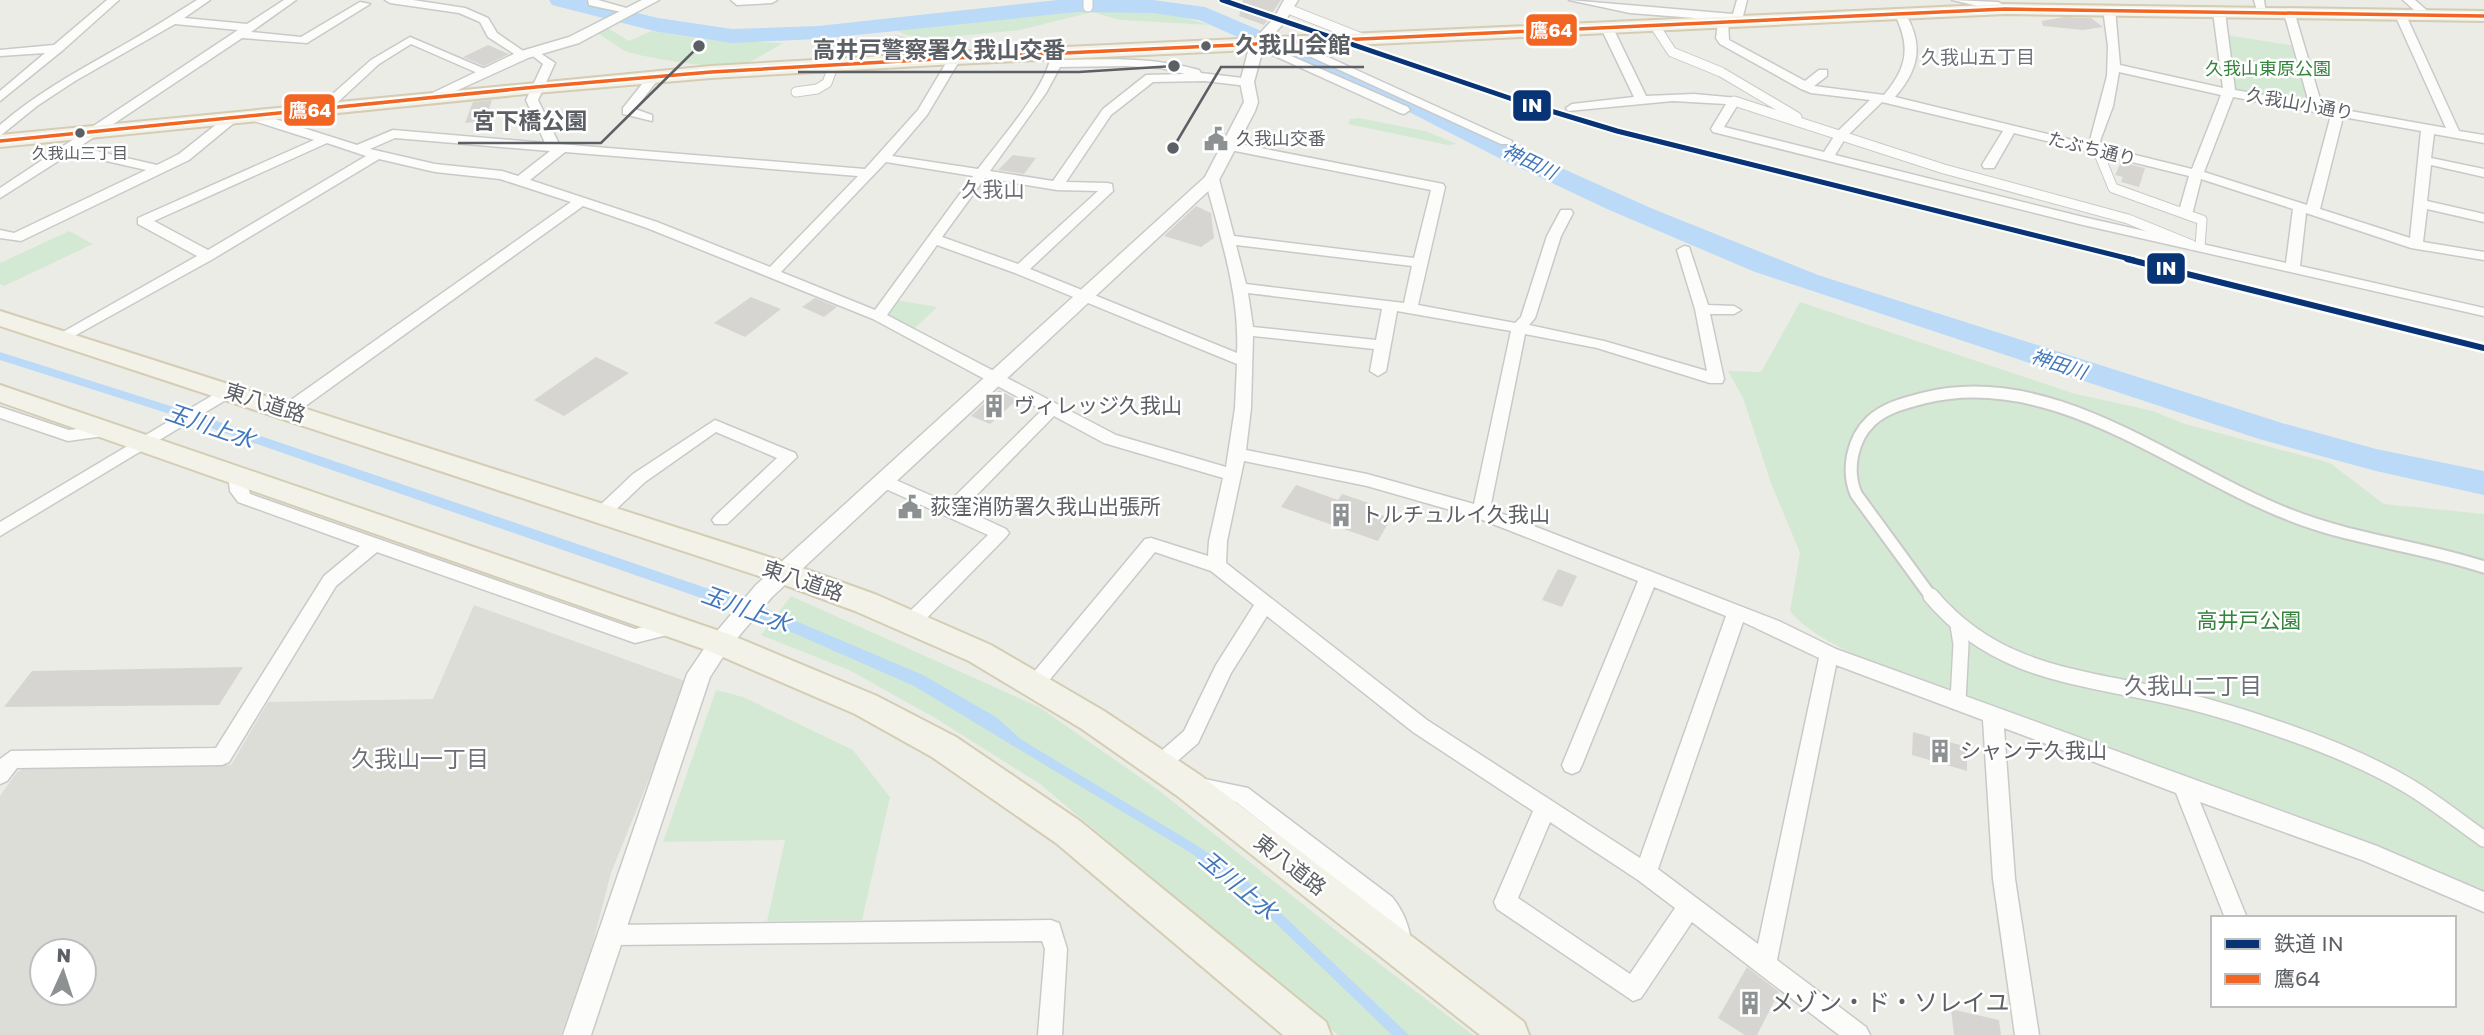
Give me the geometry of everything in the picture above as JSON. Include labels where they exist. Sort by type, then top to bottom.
[{"type":"main road","points":[[0,141],[654,77],[955,58],[1057,59],[1262,38],[1292,43],[2005,9],[2109,9],[2157,5],[2219,12],[2260,6],[2290,13],[2404,7],[2426,15],[2484,16]]},
{"type":"main road","name":"東八道路","points":[[0,318],[784,573],[911,622],[980,653],[1035,684],[1188,785],[1510,1035]]},
{"type":"main road","points":[[0,393],[111,430],[151,438],[236,474],[720,643],[866,705],[984,772],[1068,832],[1312,1035]]},
{"type":"street","points":[[0,97],[114,0]]},
{"type":"street","points":[[0,132],[33,103],[71,78],[205,0]]},
{"type":"street","points":[[0,194],[291,0]]},
{"type":"street","points":[[390,0],[461,10],[484,20],[492,35],[549,63],[532,100],[558,147]]},
{"type":"street","points":[[593,0],[625,14]]},
{"type":"street","points":[[431,97],[528,53],[574,40],[652,0]]},
{"type":"street","points":[[736,0],[772,0]]},
{"type":"street","points":[[1574,0],[1630,10],[1737,21],[1742,0]]},
{"type":"street","points":[[1958,0],[1998,5],[2005,9]]},
{"type":"street","points":[[173,20],[303,41],[364,4]]},
{"type":"street","points":[[577,1035],[693,691],[704,665],[720,643],[764,591],[1212,179],[1248,111],[1251,102],[1247,82],[1262,38],[1289,4],[1366,40]]},
{"type":"street","points":[[2404,7],[2454,133]]},
{"type":"street","points":[[2109,9],[2116,68],[2114,85],[2094,141],[2113,188],[2202,220],[2196,245]]},
{"type":"street","points":[[2186,211],[2229,91],[2219,12]]},
{"type":"street","points":[[2290,13],[2316,107]]},
{"type":"street","points":[[1827,157],[1840,135],[1905,79],[1913,62],[1909,29],[1900,15]]},
{"type":"street","name":"たぶち通り","points":[[1737,21],[1722,38],[1724,41],[1805,86],[1883,98],[2097,149],[2197,175],[2416,245],[2484,256]]},
{"type":"street","points":[[1655,26],[1672,52],[1689,57],[1714,70],[1812,126]]},
{"type":"street","points":[[1607,28],[1642,100]]},
{"type":"street","points":[[1262,38],[1404,110]]},
{"type":"street","points":[[323,108],[375,62],[410,40],[486,72]]},
{"type":"street","points":[[1292,43],[1506,141]]},
{"type":"street","points":[[0,53],[58,48]]},
{"type":"street","points":[[772,273],[925,114],[943,85],[955,58]]},
{"type":"street","points":[[878,316],[1040,93],[1057,59],[1130,60],[1170,64],[1205,77]]},
{"type":"street","points":[[796,92],[820,89],[833,77],[834,65]]},
{"type":"street","name":"久我山小通り","points":[[2116,68],[2484,139]]},
{"type":"street","points":[[1805,86],[1823,73]]},
{"type":"street","points":[[648,118],[627,111],[654,77]]},
{"type":"street","points":[[1057,186],[1107,112],[1150,78],[1205,77],[1247,82]]},
{"type":"street","points":[[1572,108],[1642,100],[1716,98],[1734,101],[2017,190],[2100,209],[2196,245]]},
{"type":"street","points":[[1734,101],[1717,129],[2083,221],[2484,312]]},
{"type":"street","points":[[2293,267],[2306,210],[2337,112]]},
{"type":"street","points":[[252,117],[377,155],[435,168],[491,172],[652,225],[878,316],[1110,439],[1232,475]]},
{"type":"street","points":[[0,234],[16,238],[184,157],[231,119]]},
{"type":"street","points":[[1989,165],[2011,128]]},
{"type":"street","points":[[2416,245],[2428,128]]},
{"type":"street","points":[[358,149],[393,134],[868,173]]},
{"type":"street","points":[[208,256],[143,221],[326,139]]},
{"type":"street","points":[[1230,146],[1438,187],[1410,308]]},
{"type":"street","points":[[520,181],[558,147]]},
{"type":"street","points":[[71,149],[158,169]]},
{"type":"street","points":[[62,337],[208,256],[377,155]]},
{"type":"street","points":[[883,158],[1057,186],[1107,187],[1106,191],[1020,270]]},
{"type":"street","points":[[2424,160],[2484,173]]},
{"type":"street","points":[[1212,179],[1240,288],[1247,331],[1243,408],[1237,454],[1218,541],[1217,566]]},
{"type":"street","points":[[294,412],[298,404],[582,201]]},
{"type":"street","points":[[2420,203],[2484,218]]},
{"type":"street","points":[[1481,512],[1519,328],[1528,318],[1554,236],[1566,213]]},
{"type":"street","points":[[934,239],[1020,270],[1244,361]]},
{"type":"street","points":[[1228,240],[1421,263]]},
{"type":"street","points":[[1240,288],[1410,308],[1519,328],[1598,344],[1716,379],[1702,309],[1684,250]]},
{"type":"street","points":[[1378,371],[1390,306]]},
{"type":"street","points":[[1702,309],[1734,310]]},
{"type":"street","points":[[1247,331],[1382,345]]},
{"type":"street","points":[[0,530],[228,391]]},
{"type":"street","points":[[2484,567],[2350,536],[2257,504],[2145,446],[2067,409],[2030,396],[1958,391],[1922,396],[1873,417],[1854,447],[1852,486],[1864,509],[1933,601],[1958,625],[1987,646],[2064,677],[2189,702],[2286,730],[2406,785],[2484,839]]},
{"type":"street","points":[[950,512],[1051,410]]},
{"type":"street","points":[[0,412],[68,436],[111,430]]},
{"type":"street","points":[[602,513],[639,478],[715,425],[789,457],[721,520]]},
{"type":"street","points":[[1237,454],[1367,480],[1481,512],[1737,612],[1829,654],[1993,713],[2184,788],[2370,853],[2484,902]]},
{"type":"street","points":[[236,474],[239,491],[244,498],[373,545],[635,636],[672,627]]},
{"type":"street","points":[[883,481],[999,533],[911,622]]},
{"type":"street","points":[[1035,684],[1151,544],[1217,566],[1420,726],[1646,873],[1858,1035]]},
{"type":"street","points":[[0,775],[11,760],[222,756],[330,581],[373,545]]},
{"type":"street","points":[[1572,765],[1648,579]]},
{"type":"street","points":[[1159,765],[1191,737],[1223,670],[1265,604]]},
{"type":"street","points":[[1646,873],[1737,612]]},
{"type":"street","points":[[1958,625],[1961,644],[1958,701]]},
{"type":"street","points":[[1765,964],[1829,654]]},
{"type":"street","points":[[1993,713],[2004,879],[2027,1035]]},
{"type":"street","points":[[2184,788],[2235,916]]},
{"type":"street","points":[[1545,808],[1505,902],[1633,990],[1689,907]]},
{"type":"street","points":[[611,935],[1051,930],[1056,949],[1050,1035]]},
{"type":"shaded area","points":[[474,605],[688,682],[611,873],[590,954],[561,1035],[0,1035],[0,796],[17,772],[25,768],[231,765],[268,702],[433,699]]},
{"type":"green space","points":[[1118,8],[1172,14],[1210,25],[1120,20],[1092,12],[1020,30],[929,39],[906,35],[893,29],[1059,9]]},
{"type":"green space","points":[[606,27],[629,41],[651,31],[709,40],[783,43],[741,66],[719,67],[631,53],[595,32]]},
{"type":"green space","name":"久我山東原公園","points":[[2226,35],[2296,46],[2311,102],[2232,88]]},
{"type":"green space","points":[[1359,118],[1425,131],[1457,144],[1448,145],[1348,124],[1350,119]]},
{"type":"green space","points":[[69,231],[93,244],[4,286],[0,284],[0,263]]},
{"type":"green space","points":[[896,300],[937,307],[913,330],[884,315]]},
{"type":"green space","name":"高井戸公園","points":[[1800,302],[2072,393],[2153,411],[2182,423],[2330,463],[2384,504],[2484,514],[2484,897],[1873,663],[1824,639],[1804,625],[1790,611],[1800,553],[1771,483],[1743,398],[1728,371],[1761,372]]},
{"type":"green space","points":[[791,596],[1039,707],[1157,789],[1473,1035],[1338,1035],[1040,784],[935,718],[849,670],[761,635]]},
{"type":"green space","points":[[716,690],[743,697],[853,750],[890,797],[862,920],[767,921],[785,840],[663,842]]},
{"type":"water","name":"玉川上水","points":[[0,352],[202,416],[765,608],[923,675],[996,717],[1022,740],[1193,843],[1242,876],[1409,1035],[1392,1035],[1240,889],[1191,853],[914,686],[759,618],[170,414],[0,360]]},
{"type":"building","points":[[1243,0],[1281,0],[1264,25],[1239,16]]},
{"type":"building","points":[[2064,17],[2091,18],[2103,27],[2083,30],[2043,26],[2042,21]]},
{"type":"building","points":[[895,35],[918,40],[937,40],[936,45],[953,49],[888,53],[888,41],[894,41]]},
{"type":"building","points":[[488,45],[509,54],[484,66],[463,57]]},
{"type":"building","points":[[492,100],[485,121],[465,123],[473,102]]},
{"type":"building","points":[[1013,155],[1036,158],[1024,174],[998,170]]},
{"type":"building","points":[[2121,162],[2145,168],[2139,187],[2121,182],[2123,177],[2115,175]]},
{"type":"building","points":[[1196,206],[1211,213],[1214,238],[1201,247],[1164,236]]},
{"type":"building","points":[[751,297],[781,309],[745,337],[714,323]]},
{"type":"building","points":[[815,298],[837,307],[824,317],[802,307]]},
{"type":"building","points":[[596,357],[629,373],[564,416],[534,400]]},
{"type":"building","name":"ヴィレッジ久我山","points":[[999,390],[1017,400],[990,424],[971,416]]},
{"type":"building","name":"トルチュルイ久我山","points":[[1296,485],[1338,500],[1342,494],[1372,504],[1368,511],[1391,518],[1378,541],[1281,507]]},
{"type":"building","points":[[1558,569],[1577,576],[1562,607],[1542,600]]},
{"type":"building","points":[[243,667],[219,705],[4,707],[32,671]]},
{"type":"building","name":"シャンテ久我山","points":[[1913,732],[1967,747],[1967,771],[1912,755]]},
{"type":"building","name":"メゾン・ド・ソレイユ","points":[[1747,967],[1779,992],[1757,1035],[1745,1035],[1718,1018]]},
{"type":"building","points":[[1951,1009],[1999,1020],[2001,1035],[1954,1035]]},
{"type":"waterway","name":"神田川","points":[[560,0],[658,25],[732,36],[818,33],[1077,5],[1128,5],[1205,14],[1420,108],[1510,154],[1617,203],[1765,266],[2271,431],[2376,460],[2484,483]]},
{"type":"rail line","name":"IN","points":[[1222,0],[1521,102],[1617,131],[2484,348]]},
{"type":"transit line","name":"鷹64","points":[[0,141],[536,87],[711,72],[955,58],[2005,9],[2484,16]]},
{"type":"place","name":"宮下橋公園","points":[[699,46]]},
{"type":"place","name":"高井戸警察署久我山交番","points":[[1174,66]]},
{"type":"place","name":"久我山三丁目","points":[[80,133]]},
{"type":"place","name":"久我山交番","points":[[1216,139]]},
{"type":"place","name":"久我山会館","points":[[1173,148]]},
{"type":"place","name":"ヴィレッジ久我山","points":[[994,406]]},
{"type":"place","name":"荻窪消防署久我山出張所","points":[[910,507]]},
{"type":"place","name":"トルチュルイ久我山","points":[[1341,515]]},
{"type":"place","name":"シャンテ久我山","points":[[1940,751]]},
{"type":"place","name":"メゾン・ド・ソレイユ","points":[[1750,1003]]},
{"type":"district","name":"久我山五丁目","points":[[1978,57]]},
{"type":"district","name":"久我山","points":[[993,190]]},
{"type":"district","name":"久我山二丁目","points":[[2193,686]]},
{"type":"district","name":"久我山一丁目","points":[[420,759]]}]
